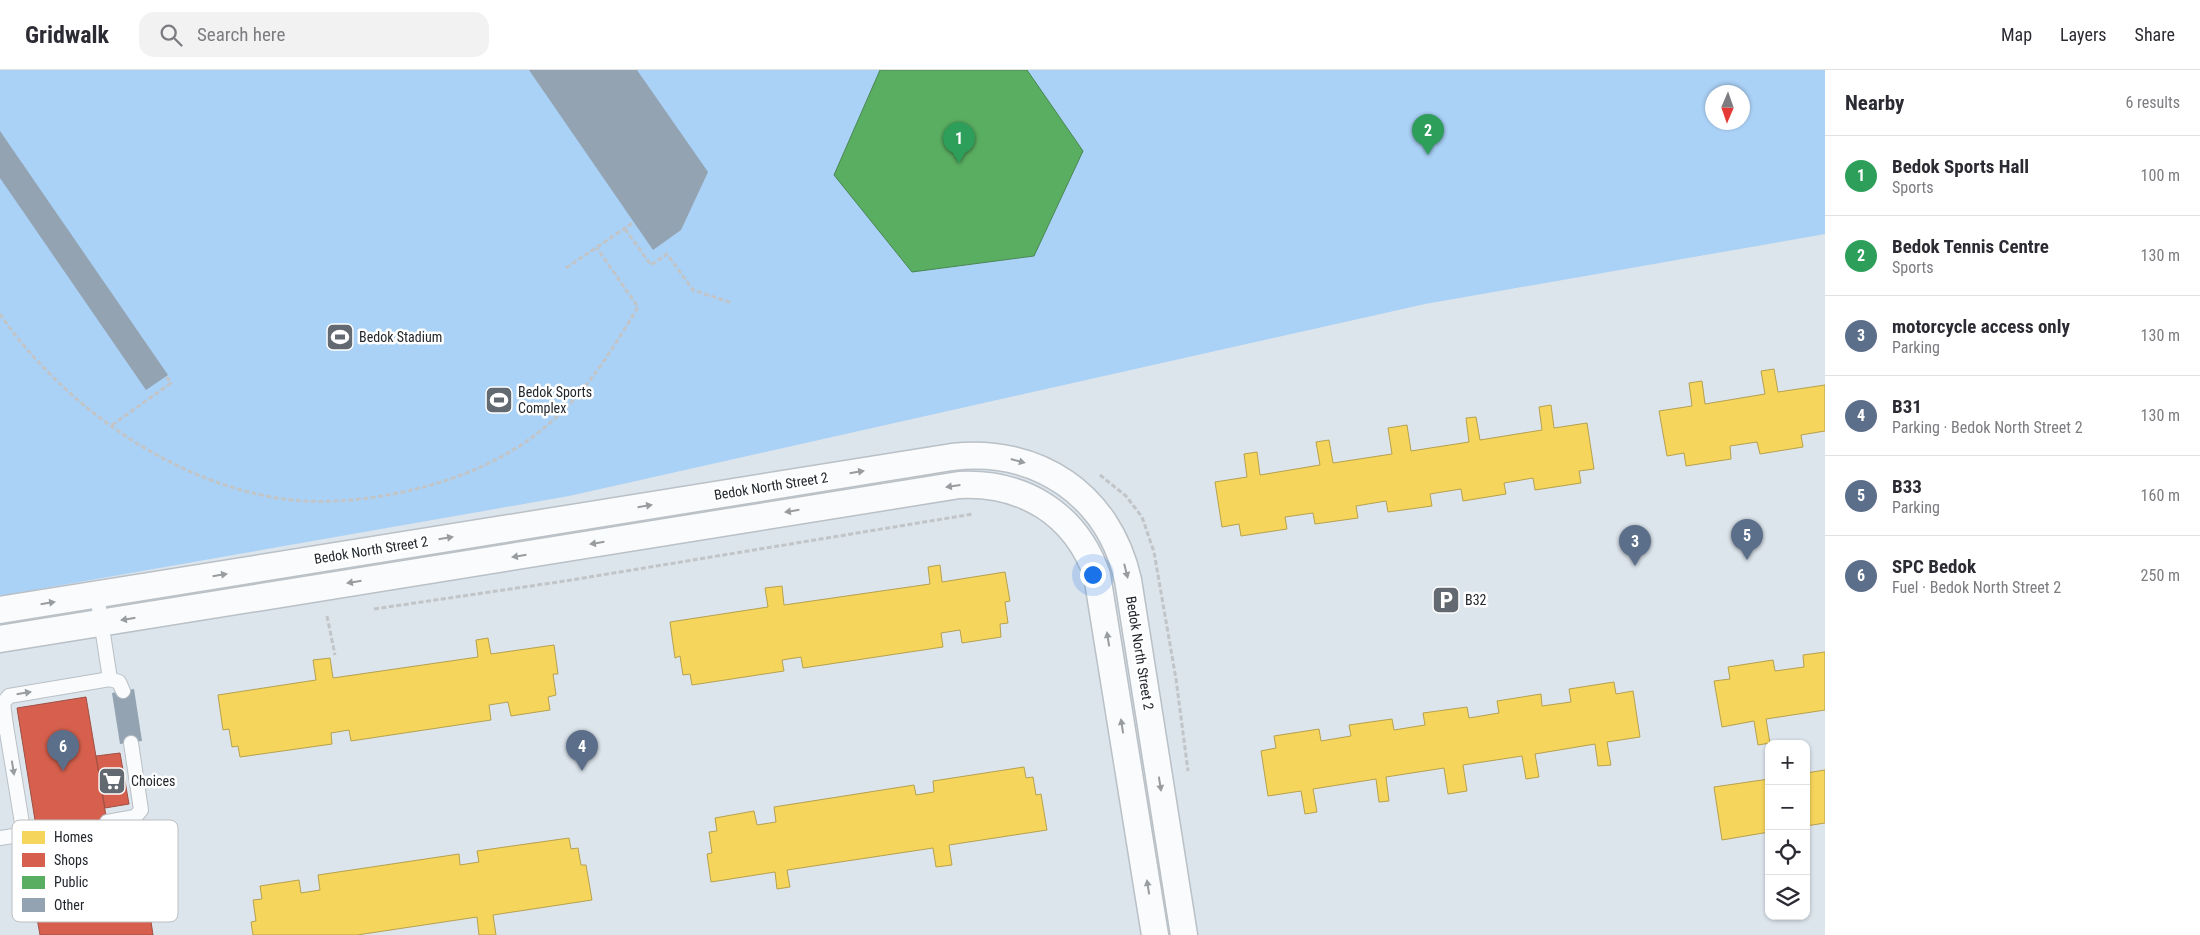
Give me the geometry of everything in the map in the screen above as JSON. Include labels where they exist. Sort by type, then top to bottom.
[{"type":"street","name":"Bedok North Street 2","points":[[0,610],[952,456],[989,455],[1026,463],[1060,479],[1080,494],[1104,523],[1122,556],[1128,580],[1184,935]]},
{"type":"street","name":"Bedok North Street 2","points":[[0,640],[958,485],[992,485],[1014,491],[1044,505],[1070,527],[1088,554],[1097,575],[1155,935]]},
{"type":"lane","points":[[97,595],[110,679]]},
{"type":"lane","points":[[27,820],[3,727],[3,703],[8,696],[110,679],[120,682],[123,691]]},
{"type":"lane","points":[[119,820],[136,817],[141,810],[131,742]]},
{"type":"path","points":[[566,268],[634,222]]},
{"type":"path","points":[[625,228],[651,266],[667,254],[693,290],[732,303]]},
{"type":"path","points":[[0,314],[30,353],[75,397],[148,450],[201,477],[242,491],[286,499],[330,501],[374,497],[423,487],[456,477],[508,453],[552,422],[595,375],[638,307],[597,248]]},
{"type":"path","points":[[112,425],[171,383],[166,376]]},
{"type":"path","points":[[1097,473],[1126,496],[1142,518],[1154,552],[1176,679],[1188,775]]},
{"type":"path","points":[[365,610],[565,581],[980,513]]},
{"type":"path","points":[[335,655],[326,616],[336,614]]},
{"type":"shaded area","name":"Bedok Sports Complex","points":[[0,70],[1825,70],[1825,234],[1425,304],[569,496],[0,596]]},
{"type":"building: Homes","points":[[1774,369],[1778,392],[1825,385],[1825,431],[1801,435],[1803,447],[1760,454],[1757,442],[1730,446],[1731,459],[1686,466],[1684,453],[1667,456],[1659,411],[1692,406],[1689,383],[1702,381],[1705,404],[1765,394],[1761,371]]},
{"type":"building: Homes","points":[[1551,405],[1554,428],[1587,423],[1594,469],[1579,471],[1581,483],[1535,490],[1533,478],[1504,483],[1506,494],[1463,501],[1461,489],[1430,494],[1432,506],[1388,512],[1386,501],[1356,506],[1358,518],[1315,524],[1313,513],[1285,517],[1287,529],[1241,536],[1239,524],[1222,527],[1215,482],[1247,477],[1244,454],[1257,452],[1260,475],[1320,465],[1316,442],[1329,440],[1333,463],[1392,454],[1388,428],[1407,425],[1411,451],[1469,442],[1466,418],[1476,417],[1480,440],[1542,430],[1539,407]]},
{"type":"building: Homes","points":[[940,565],[942,582],[1005,572],[1010,601],[1005,602],[1008,623],[1000,624],[1001,637],[962,643],[960,630],[941,633],[943,647],[803,668],[801,657],[782,660],[784,671],[692,685],[690,674],[683,675],[680,656],[675,658],[670,622],[768,607],[765,588],[782,586],[784,605],[930,584],[928,567]]},
{"type":"building: Homes","points":[[488,638],[491,654],[554,645],[558,674],[553,674],[556,695],[548,697],[550,710],[511,716],[508,702],[489,705],[491,720],[351,741],[349,730],[331,733],[332,744],[240,757],[238,746],[232,747],[229,729],[223,730],[218,695],[316,680],[313,660],[330,658],[333,678],[478,657],[476,640]]},
{"type":"building: Homes","points":[[1825,652],[1825,710],[1766,719],[1770,740],[1765,740],[1765,744],[1758,745],[1754,721],[1722,727],[1714,681],[1730,679],[1728,667],[1773,660],[1775,671],[1804,667],[1803,655]]},
{"type":"building: Homes","points":[[1614,682],[1616,694],[1633,691],[1640,737],[1607,742],[1611,765],[1598,766],[1595,744],[1535,754],[1539,777],[1526,779],[1522,756],[1463,765],[1467,791],[1448,794],[1444,768],[1386,777],[1389,801],[1379,802],[1376,779],[1313,789],[1317,812],[1305,814],[1301,791],[1268,796],[1261,751],[1276,748],[1274,736],[1319,729],[1321,741],[1351,736],[1349,725],[1392,719],[1394,730],[1425,725],[1423,713],[1467,707],[1469,718],[1499,713],[1497,701],[1541,694],[1542,706],[1571,702],[1569,689]]},
{"type":"building: Homes","points":[[1024,767],[1026,778],[1033,777],[1036,795],[1041,794],[1047,830],[949,845],[952,865],[936,867],[933,848],[787,870],[790,887],[777,889],[775,872],[711,882],[707,854],[712,853],[709,832],[717,831],[715,818],[754,811],[757,825],[776,822],[774,807],[914,785],[916,795],[934,792],[933,781]]},
{"type":"building: Homes","points":[[1825,770],[1825,823],[1810,825],[1810,785],[1810,772]]},
{"type":"building: Homes","points":[[1765,780],[1765,833],[1722,840],[1714,787]]},
{"type":"building: Homes","points":[[569,838],[571,849],[578,848],[581,865],[586,865],[592,900],[493,915],[496,935],[479,935],[477,917],[357,935],[253,935],[251,922],[256,921],[253,900],[262,899],[260,886],[299,880],[301,893],[320,890],[318,875],[459,854],[460,865],[479,862],[477,851]]},
{"type":"building: Shops","points":[[86,697],[107,820],[35,820],[17,708]]},
{"type":"building: Shops","points":[[120,753],[129,804],[105,808],[96,756]]},
{"type":"building: Shops","points":[[38,922],[151,922],[153,935],[40,935]]},
{"type":"building: Public","points":[[880,70],[1027,70],[1083,151],[1034,256],[912,272],[834,175]]},
{"type":"building: Other","points":[[529,70],[637,70],[708,172],[681,230],[653,250]]},
{"type":"building: Other","points":[[0,131],[168,375],[146,390],[0,178]]},
{"type":"building: Other","points":[[134,689],[142,741],[120,744],[112,693]]},
{"type":"place","name":"Bedok Tennis Centre","points":[[1428,155]]},
{"type":"place","name":"Bedok Sports Hall","points":[[959,163]]},
{"type":"place","name":"Bedok Stadium","points":[[340,337]]},
{"type":"place","name":"Bedok Sports Complex","points":[[499,400]]},
{"type":"place","name":"B33","points":[[1747,560]]},
{"type":"place","name":"motorcycle access only","points":[[1635,566]]},
{"type":"place","name":"B32","points":[[1446,600]]},
{"type":"place","name":"SPC Bedok","points":[[63,771]]},
{"type":"place","name":"B31","points":[[582,771]]},
{"type":"place","name":"Choices","points":[[112,781]]}]
